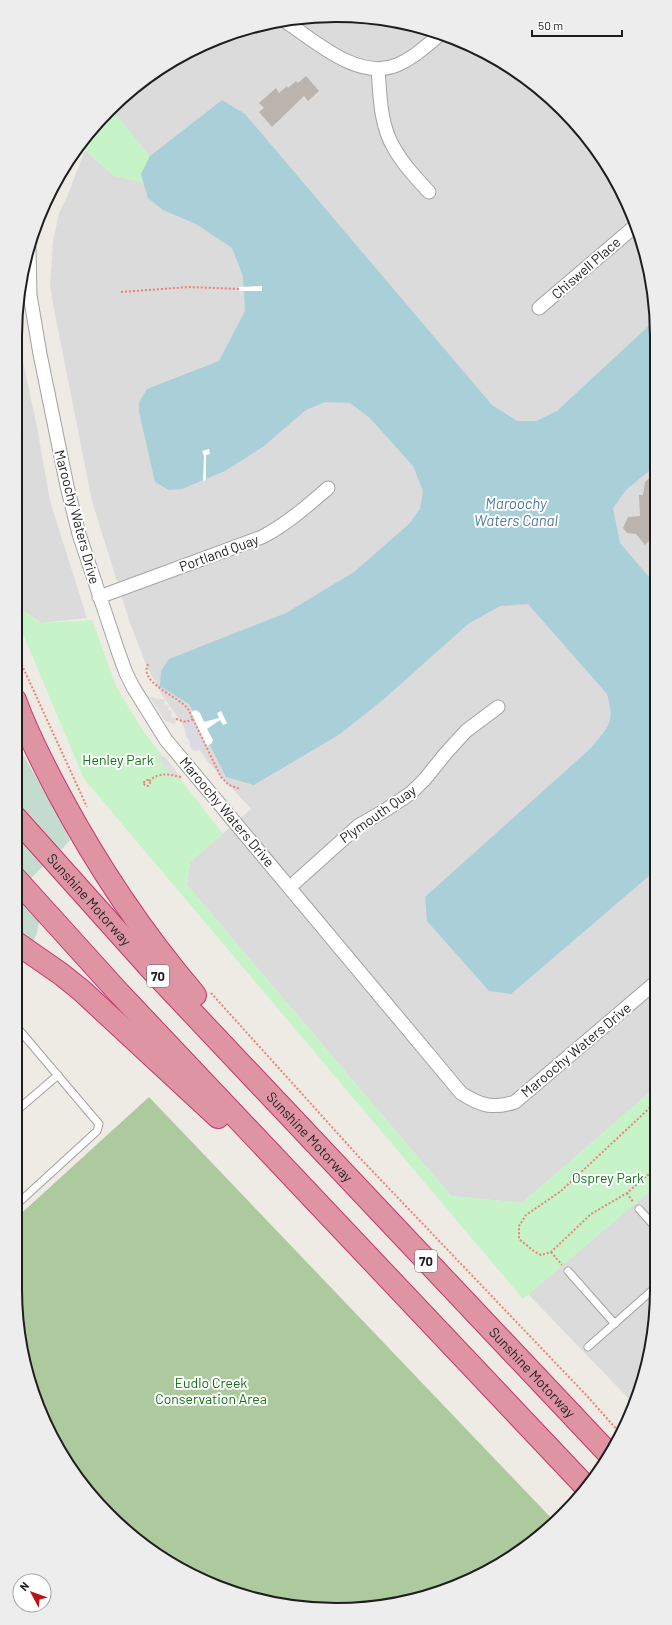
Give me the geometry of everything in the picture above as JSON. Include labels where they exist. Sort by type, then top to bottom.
[{"type":"highway","points":[[22,716],[32,740],[66,807],[124,902],[178,975],[282,1094],[305,1132]]},
{"type":"highway","name":"Sunshine Motorway","points":[[22,825],[152,970],[605,1450]]},
{"type":"highway","points":[[22,886],[119,993],[582,1483]]},
{"type":"highway","points":[[22,947],[81,990],[224,1123],[260,1142]]},
{"type":"street","points":[[292,26],[337,57],[357,67],[378,70],[396,66],[413,57],[435,39]]},
{"type":"street","points":[[378,70],[381,109],[386,131],[391,142],[409,170],[429,192]]},
{"type":"street","name":"Chiswell Place","points":[[539,308],[631,230]]},
{"type":"street","name":"Maroochy Waters Drive","points":[[29,269],[30,295],[40,354],[67,486],[79,534],[99,597],[126,673],[133,687],[162,735],[461,1093],[474,1102],[486,1106],[502,1106],[515,1102],[650,987]]},
{"type":"street","name":"Portland Quay","points":[[99,597],[262,537],[276,530],[328,488]]},
{"type":"street","name":"Plymouth Quay","points":[[290,887],[358,826],[384,812],[411,793],[426,779],[446,753],[466,731],[498,707]]},
{"type":"lane","points":[[22,1036],[58,1075],[99,1124],[97,1131],[22,1200]]},
{"type":"lane","points":[[22,1106],[58,1075]]},
{"type":"lane","points":[[639,1209],[650,1221]]},
{"type":"lane","points":[[568,1271],[615,1324]]},
{"type":"lane","points":[[588,1347],[650,1292]]},
{"type":"path","points":[[121,292],[189,287],[239,289]]},
{"type":"path","points":[[148,664],[146,672],[153,682],[164,692],[185,705],[221,778],[229,786],[240,789]]},
{"type":"path","points":[[22,665],[88,811]]},
{"type":"path","points":[[176,719],[186,722],[193,719]]},
{"type":"path","points":[[149,781],[154,777],[163,774],[182,777]]},
{"type":"path","points":[[209,991],[359,1157],[588,1397],[617,1430]]},
{"type":"path","points":[[650,1108],[561,1191],[526,1215],[518,1226],[519,1239],[541,1255],[551,1252],[591,1214],[627,1193],[650,1173]]},
{"type":"path","points":[[551,1252],[568,1271]]},
{"type":"shaded area","points":[[315,23],[357,23],[397,28],[456,46],[493,64],[527,87],[558,114],[585,145],[608,179],[626,216],[644,275],[650,336],[650,1092],[522,1203],[451,1196],[187,885],[190,862],[251,809],[208,762],[161,693],[147,667],[129,620],[92,501],[50,285],[53,242],[59,213],[67,197],[85,150],[114,176],[113,115],[145,87],[179,64],[216,46],[275,28]]},
{"type":"shaded area","points":[[22,357],[37,427],[50,501],[87,618],[41,623],[22,610]]},
{"type":"shaded area","points":[[150,697],[165,700],[164,704],[169,705],[168,710],[172,711],[171,717],[176,718],[175,724],[165,721]]},
{"type":"shaded area","points":[[188,714],[204,746],[200,750],[194,751],[190,747],[190,742],[186,736],[184,727]]},
{"type":"shaded area","points":[[158,756],[165,757],[182,779],[170,777],[171,772],[166,772],[167,767],[161,767],[162,762],[157,762]]},
{"type":"shaded area","points":[[650,1191],[649,1310],[644,1350],[630,1399],[528,1294]]},
{"type":"green space","points":[[115,113],[150,156],[141,174],[143,183],[114,176],[85,150],[100,129]]},
{"type":"green space","name":"Henley Park","points":[[22,610],[41,623],[92,620],[117,688],[144,732],[223,834],[190,862],[187,885],[451,1196],[522,1203],[650,1092],[650,1191],[523,1299],[84,779],[22,632]]},
{"type":"green space","points":[[22,753],[55,810],[70,840],[22,888]]},
{"type":"green space","points":[[22,902],[39,922],[37,933],[33,942],[22,935]]},
{"type":"green space","name":"Eudlo Creek Conservation Area","points":[[149,1097],[551,1518],[510,1550],[475,1571],[417,1592],[377,1600],[336,1603],[275,1597],[216,1579],[179,1561],[145,1538],[114,1511],[87,1480],[64,1446],[54,1428],[33,1370],[25,1330],[22,1289],[22,1213]]},
{"type":"water","name":"Maroochy Waters Canal","points":[[222,100],[245,114],[492,405],[517,421],[536,421],[557,411],[649,325],[650,470],[626,490],[613,508],[620,543],[650,578],[650,875],[511,994],[489,991],[427,921],[425,897],[591,748],[609,724],[610,712],[607,694],[528,604],[500,606],[468,624],[384,699],[340,734],[254,785],[226,777],[189,704],[160,686],[161,671],[169,659],[286,613],[354,572],[409,524],[420,509],[423,491],[413,466],[370,418],[350,403],[325,402],[306,410],[264,446],[225,471],[182,489],[169,490],[155,482],[139,412],[139,402],[147,389],[219,361],[245,311],[243,276],[232,248],[196,224],[163,210],[148,198],[141,174],[150,156]]},
{"type":"pier","points":[[262,286],[262,291],[239,291],[239,287]]},
{"type":"pier","points":[[209,449],[210,454],[206,455],[206,480],[203,481],[204,456],[202,451]]},
{"type":"pier","points":[[196,710],[200,713],[204,722],[219,718],[217,713],[221,711],[227,723],[223,725],[220,720],[207,729],[213,740],[212,743],[207,746],[191,712]]},
{"type":"building","points":[[306,76],[319,91],[308,101],[304,96],[272,127],[259,112],[264,108],[259,103],[276,88],[279,93],[296,81],[298,83]]},
{"type":"building","points":[[650,478],[650,540],[645,545],[636,534],[627,533],[623,528],[628,517],[640,516],[639,495],[643,495],[645,482]]},
{"type":"park label","name":"Osprey Park","points":[[608,1178]]}]
